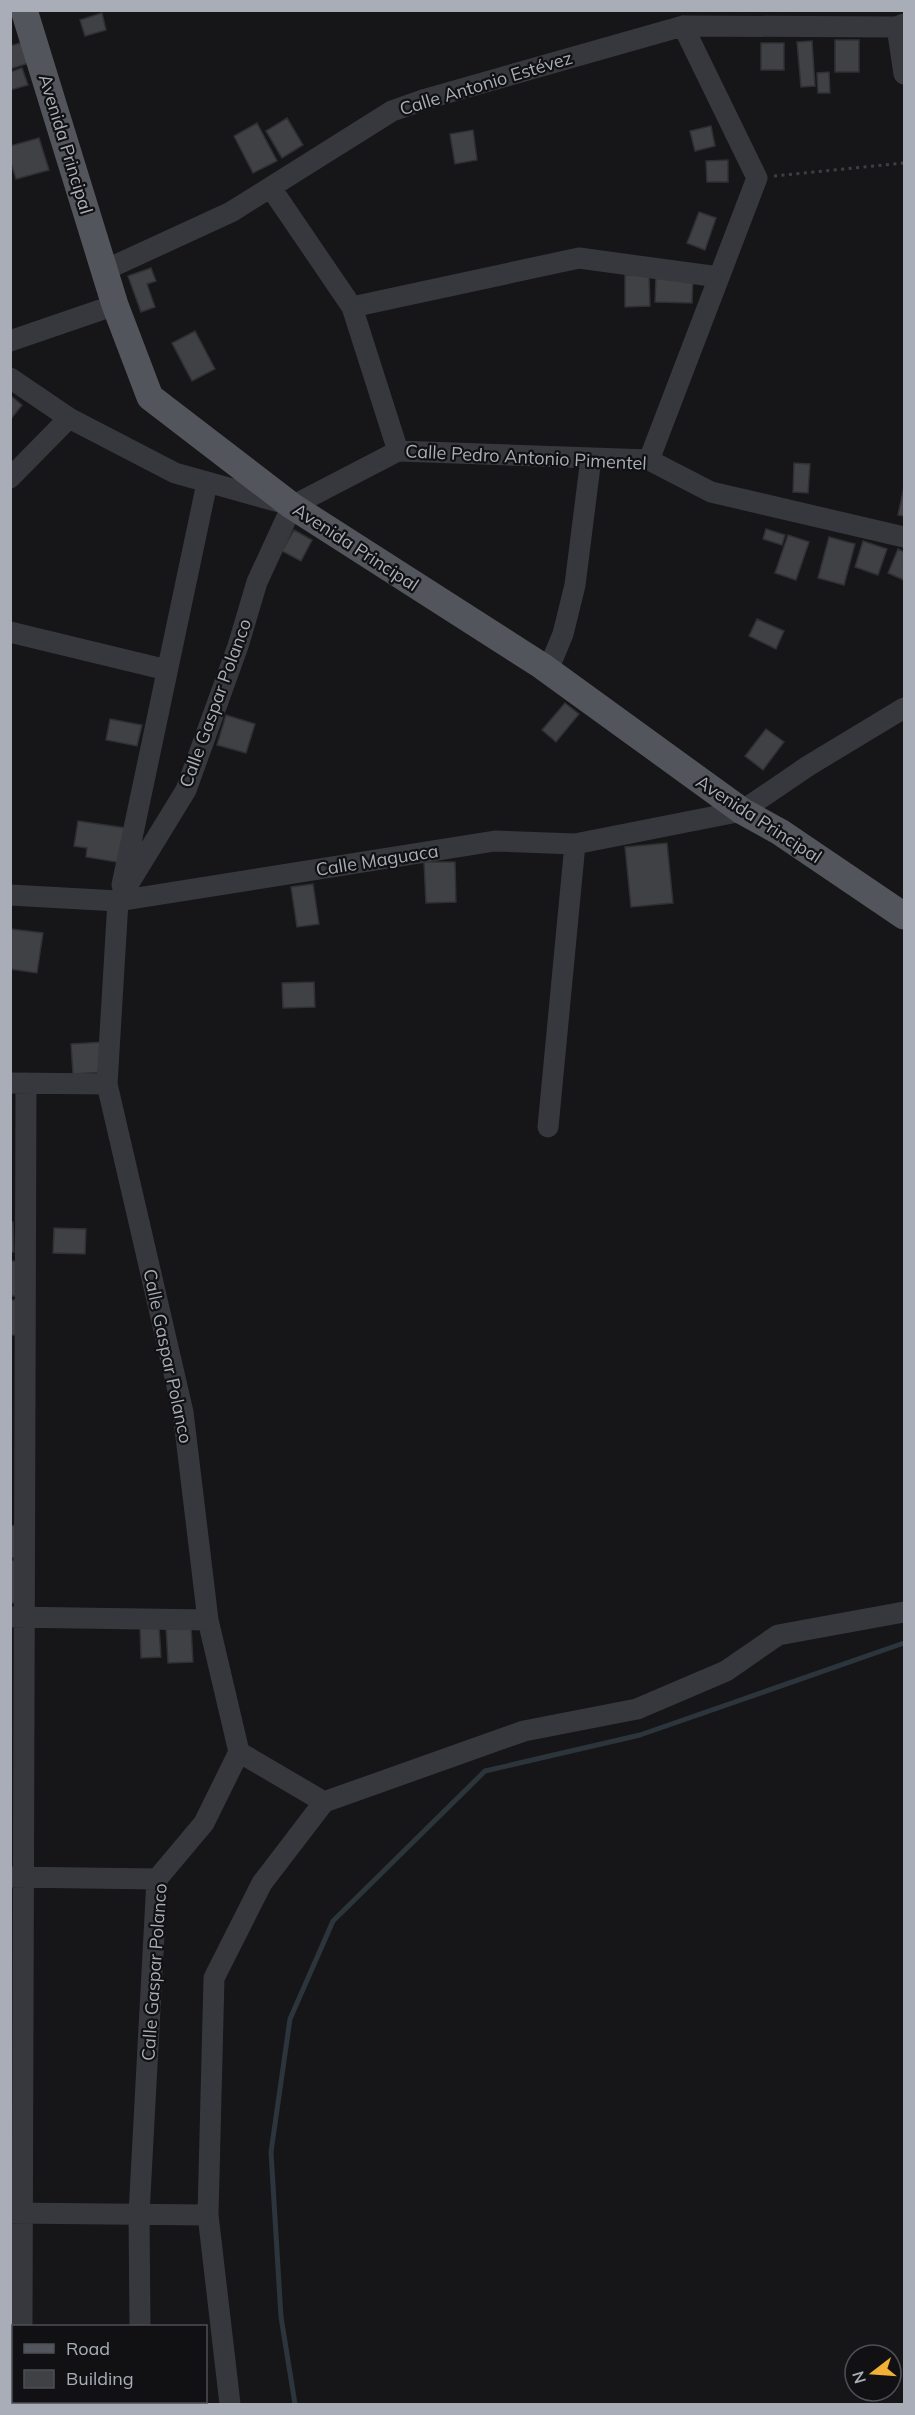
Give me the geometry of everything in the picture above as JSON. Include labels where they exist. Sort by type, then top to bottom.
[{"type":"main road","name":"Avenida Principal","points":[[24,10],[115,305],[150,397],[292,506],[548,670],[742,811],[780,832],[904,916]]},
{"type":"street","name":"Calle Antonio Estévez","points":[[105,270],[190,233],[231,212],[392,111],[477,84],[683,26],[901,26]]},
{"type":"street","points":[[649,460],[757,178],[683,26]]},
{"type":"street","points":[[901,26],[904,74]]},
{"type":"street","points":[[270,188],[352,307],[398,451]]},
{"type":"street","points":[[352,307],[579,258],[718,277]]},
{"type":"street","points":[[10,341],[115,305]]},
{"type":"street","points":[[10,378],[69,418],[175,473],[292,506]]},
{"type":"street","points":[[10,478],[69,418]]},
{"type":"street","name":"Calle Pedro Antonio Pimentel","points":[[292,506],[398,451],[649,460],[711,492],[904,537]]},
{"type":"street","points":[[548,670],[563,634],[575,585],[591,458]]},
{"type":"street","points":[[118,900],[207,483]]},
{"type":"street","name":"Calle Gaspar Polanco","points":[[140,2325],[139,2214],[157,1879],[204,1823],[239,1752],[208,1620],[183,1412],[107,1084],[118,900],[186,790],[238,646],[257,582],[292,506]]},
{"type":"street","points":[[10,632],[167,670]]},
{"type":"street","points":[[742,811],[808,766],[904,708]]},
{"type":"street","name":"Calle Maguaca","points":[[10,895],[118,900],[495,841],[575,844],[742,811]]},
{"type":"street","points":[[548,1127],[575,844]]},
{"type":"street","points":[[22,2325],[17,2213],[18,1083],[107,1084]]},
{"type":"street","points":[[230,2404],[208,2215],[214,1978],[262,1883],[324,1802],[524,1731],[637,1709],[726,1671],[778,1635],[904,1612]]},
{"type":"street","points":[[17,1617],[208,1620]]},
{"type":"street","points":[[239,1752],[324,1802]]},
{"type":"street","points":[[17,1877],[157,1879]]},
{"type":"street","points":[[17,2213],[208,2215]]},
{"type":"path","points":[[757,178],[904,162]]},
{"type":"building","points":[[102,13],[106,30],[85,36],[80,20]]},
{"type":"building","points":[[835,40],[859,40],[859,72],[835,72]]},
{"type":"building","points":[[812,41],[815,86],[801,87],[797,42]]},
{"type":"building","points":[[23,42],[29,63],[10,69],[10,46]]},
{"type":"building","points":[[761,43],[784,43],[784,70],[761,70]]},
{"type":"building","points":[[22,68],[28,85],[10,90],[10,72]]},
{"type":"building","points":[[829,72],[830,93],[818,93],[817,73]]},
{"type":"building","points":[[287,118],[303,145],[282,158],[266,131]]},
{"type":"building","points":[[257,123],[277,161],[253,173],[234,136]]},
{"type":"building","points":[[711,126],[715,146],[695,151],[690,131]]},
{"type":"building","points":[[473,130],[477,160],[455,164],[450,134]]},
{"type":"building","points":[[39,138],[49,170],[16,179],[10,160],[10,146]]},
{"type":"building","points":[[728,160],[728,182],[707,182],[706,161]]},
{"type":"building","points":[[699,212],[716,218],[705,250],[687,243]]},
{"type":"building","points":[[151,268],[156,281],[147,284],[155,307],[141,312],[128,276]]},
{"type":"building","points":[[625,275],[649,275],[650,306],[625,307]]},
{"type":"building","points":[[656,275],[693,276],[692,303],[655,302]]},
{"type":"building","points":[[195,331],[215,369],[192,381],[172,343]]},
{"type":"building","points":[[10,395],[22,405],[10,420]]},
{"type":"building","points":[[794,463],[810,464],[808,493],[793,492]]},
{"type":"building","points":[[904,487],[904,516],[898,515]]},
{"type":"building","points":[[766,529],[785,535],[782,545],[763,539]]},
{"type":"building","points":[[294,530],[312,540],[301,561],[282,551]]},
{"type":"building","points":[[788,535],[809,542],[796,580],[775,573]]},
{"type":"building","points":[[829,537],[855,544],[844,585],[818,578]]},
{"type":"building","points":[[863,541],[887,549],[878,575],[855,567]]},
{"type":"building","points":[[898,549],[904,552],[904,580],[888,573]]},
{"type":"building","points":[[757,619],[784,631],[776,649],[749,636]]},
{"type":"building","points":[[565,703],[579,714],[556,742],[542,730]]},
{"type":"building","points":[[226,715],[255,724],[246,753],[217,745]]},
{"type":"building","points":[[110,719],[142,725],[137,746],[106,740]]},
{"type":"building","points":[[766,729],[784,742],[763,770],[745,756]]},
{"type":"building","points":[[78,821],[126,828],[122,863],[86,857],[87,848],[74,846]]},
{"type":"building","points":[[667,843],[673,903],[631,907],[625,847]]},
{"type":"building","points":[[424,862],[455,862],[456,902],[426,903]]},
{"type":"building","points":[[313,884],[319,924],[297,927],[291,887]]},
{"type":"building","points":[[11,929],[43,933],[37,973],[10,969]]},
{"type":"building","points":[[314,982],[315,1007],[283,1008],[282,983]]},
{"type":"building","points":[[104,1042],[106,1072],[73,1074],[71,1044]]},
{"type":"building","points":[[10,1222],[13,1222],[14,1252],[10,1252]]},
{"type":"building","points":[[54,1228],[86,1229],[85,1254],[53,1253]]},
{"type":"building","points":[[10,1261],[17,1261],[17,1296],[10,1296]]},
{"type":"building","points":[[10,1300],[17,1300],[16,1335],[10,1335]]},
{"type":"building","points":[[10,1525],[15,1526],[15,1558],[10,1558]]},
{"type":"building","points":[[10,1560],[16,1560],[15,1603],[10,1603]]},
{"type":"building","points":[[191,1626],[193,1662],[168,1663],[166,1627]]},
{"type":"building","points":[[140,1627],[159,1627],[161,1657],[141,1658]]},
{"type":"waterway","points":[[295,2404],[281,2317],[271,2152],[290,2019],[333,1921],[485,1771],[640,1735],[904,1643]]}]
